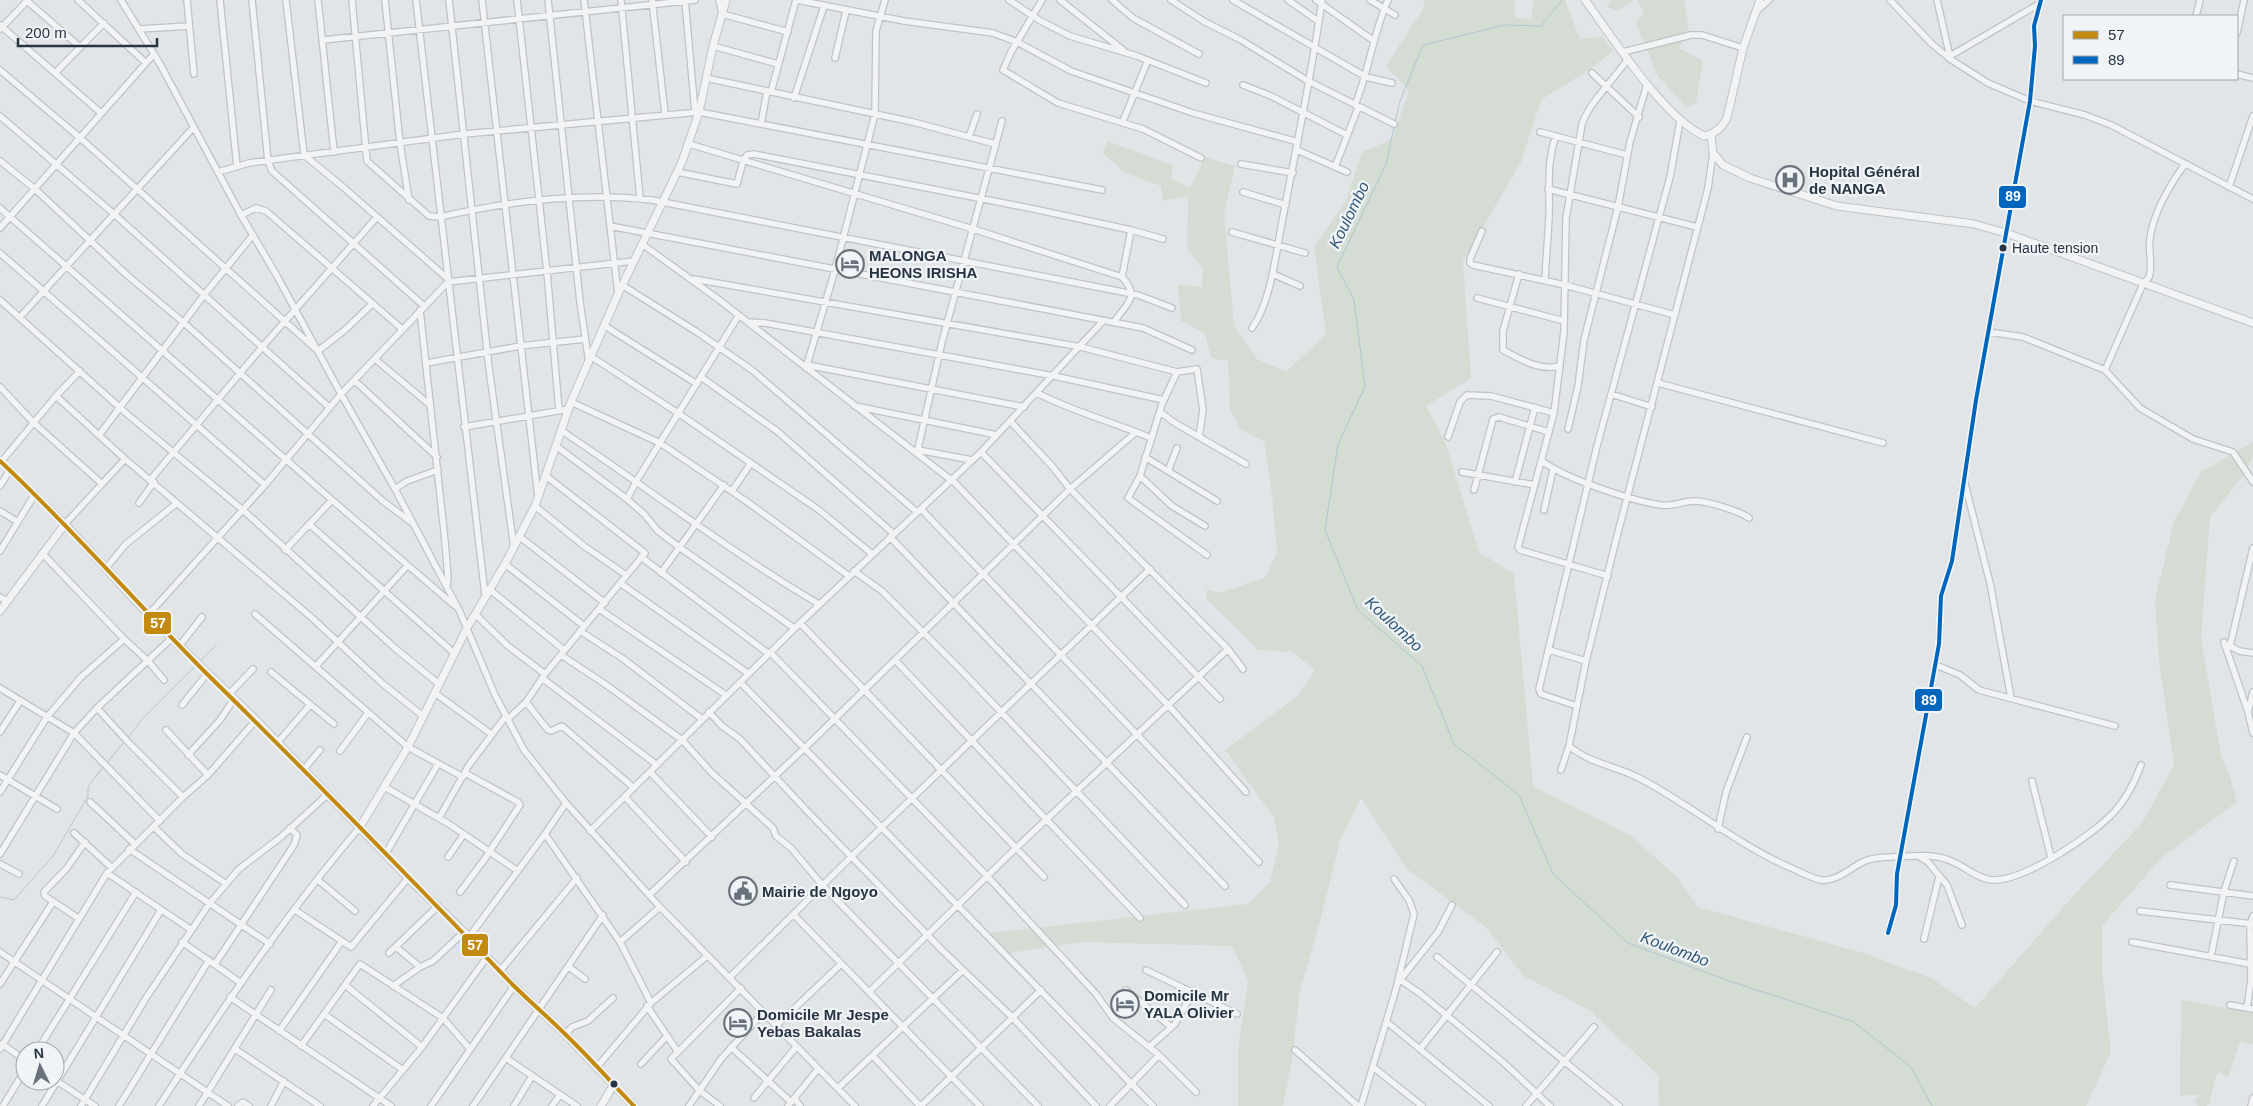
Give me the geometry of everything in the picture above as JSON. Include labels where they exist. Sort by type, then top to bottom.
[{"type":"street","points":[[80,47],[27,0],[1,27],[56,72],[101,113]]},
{"type":"street","points":[[78,0],[146,63]]},
{"type":"street","points":[[121,0],[154,54],[241,215],[296,309],[341,394],[396,489],[447,586],[524,750],[590,831],[660,907],[855,1106]]},
{"type":"street","points":[[187,0],[194,74]]},
{"type":"street","points":[[220,0],[237,167]]},
{"type":"street","points":[[252,0],[268,161],[272,171],[422,308],[448,578],[447,586]]},
{"type":"street","points":[[286,0],[304,155],[378,217],[448,280],[481,279],[634,261]]},
{"type":"street","points":[[318,0],[334,152]]},
{"type":"street","points":[[352,0],[367,160],[409,200],[429,216],[440,217],[473,209],[570,197],[606,195],[640,198],[1147,297],[1172,308]]},
{"type":"street","points":[[385,0],[400,143],[409,200]]},
{"type":"street","points":[[416,0],[464,427],[487,592],[562,652],[682,740],[745,805],[773,828],[776,836],[791,848],[823,886],[1038,1106]]},
{"type":"street","points":[[449,0],[496,421],[514,548]]},
{"type":"street","points":[[482,0],[538,498]]},
{"type":"street","points":[[517,0],[529,129],[547,272],[559,410]]},
{"type":"street","points":[[548,0],[585,339],[590,360],[678,413],[751,463],[819,510],[872,554]]},
{"type":"street","points":[[584,0],[596,121],[618,294]]},
{"type":"street","points":[[621,0],[640,198]]},
{"type":"street","points":[[685,0],[697,112]]},
{"type":"street","points":[[323,40],[357,38],[420,28],[622,8],[652,2],[696,0]]},
{"type":"street","points":[[719,0],[722,14]]},
{"type":"street","points":[[159,1106],[230,997],[360,827],[408,747],[467,628],[520,537],[535,506],[570,406],[618,294],[689,144],[726,0]]},
{"type":"street","points":[[761,124],[796,0],[881,17],[993,33],[1017,42],[1071,71],[1202,116],[1298,142]]},
{"type":"street","points":[[806,367],[844,238],[875,114],[876,32],[877,22],[881,17],[885,0]]},
{"type":"street","points":[[1009,0],[1032,16],[1070,36],[1148,60],[1206,83]]},
{"type":"street","points":[[1042,0],[1003,70],[1058,103],[1123,121],[1201,158]]},
{"type":"street","points":[[1060,0],[1124,52]]},
{"type":"street","points":[[1112,0],[1133,18],[1199,54]]},
{"type":"street","points":[[1171,0],[1205,22],[1241,40],[1308,81],[1394,124]]},
{"type":"street","points":[[1233,0],[1366,77],[1392,83]]},
{"type":"street","points":[[1288,0],[1318,21]]},
{"type":"street","points":[[1370,0],[1395,15]]},
{"type":"street","points":[[1335,166],[1357,106],[1374,41],[1388,0]]},
{"type":"street","points":[[1585,0],[1648,84],[1680,120],[1704,136],[1711,135],[1723,127],[1727,118],[1743,48],[1760,0]]},
{"type":"street","points":[[1758,10],[1769,0]]},
{"type":"street","points":[[1890,0],[1932,44],[1988,83],[2030,101],[2085,114],[2132,135],[2253,199]]},
{"type":"street","points":[[1937,0],[1950,57]]},
{"type":"street","points":[[2196,15],[2200,0]]},
{"type":"street","points":[[2238,28],[2244,0]]},
{"type":"street","points":[[1252,328],[1268,295],[1273,274],[1297,150],[1320,1]]},
{"type":"street","points":[[1320,1],[1374,41]]},
{"type":"street","points":[[652,2],[665,114]]},
{"type":"street","points":[[1950,57],[2040,2]]},
{"type":"street","points":[[1888,933],[1896,905],[1896,874],[1936,665],[1940,634],[1940,603],[1952,561],[1963,477],[2030,101],[2035,46],[2034,26],[2040,2]]},
{"type":"street","points":[[794,98],[824,6]]},
{"type":"street","points":[[835,58],[846,11]]},
{"type":"street","points":[[722,14],[788,32]]},
{"type":"street","points":[[56,72],[104,23]]},
{"type":"street","points":[[139,29],[189,26]]},
{"type":"street","points":[[1608,576],[1518,549],[1554,412],[1564,320],[1566,218],[1578,142],[1586,111],[1608,87],[1626,56],[1691,34],[1702,35],[1743,48]]},
{"type":"street","points":[[713,46],[778,64]]},
{"type":"street","points":[[0,228],[154,54]]},
{"type":"street","points":[[1123,121],[1148,60]]},
{"type":"street","points":[[0,70],[79,137],[318,351]]},
{"type":"street","points":[[1592,74],[1638,117]]},
{"type":"street","points":[[2238,74],[2253,78]]},
{"type":"street","points":[[706,78],[875,114],[995,144]]},
{"type":"street","points":[[1568,428],[1578,386],[1584,340],[1618,207],[1627,155],[1648,84]]},
{"type":"street","points":[[1243,85],[1271,96],[1303,114],[1347,134]]},
{"type":"street","points":[[218,172],[304,155],[432,138],[697,112],[1102,190]]},
{"type":"street","points":[[969,137],[977,114]]},
{"type":"street","points":[[0,116],[114,214],[330,407]]},
{"type":"street","points":[[2229,188],[2253,116]]},
{"type":"street","points":[[1577,706],[1540,693],[1568,565],[1670,177],[1680,120]]},
{"type":"street","points":[[918,451],[947,325],[1002,122]]},
{"type":"street","points":[[20,317],[193,128]]},
{"type":"street","points":[[1540,132],[1627,155]]},
{"type":"street","points":[[1561,770],[1569,746],[1586,661],[1627,496],[1652,407],[1708,188],[1713,153],[1711,135]]},
{"type":"street","points":[[1545,280],[1550,150],[1556,136]]},
{"type":"street","points":[[689,144],[855,195],[972,228],[1122,277],[1131,287],[1131,294],[1127,304],[1114,322]]},
{"type":"street","points":[[1297,150],[1347,172]]},
{"type":"street","points":[[1713,153],[1723,165],[1750,178],[1837,206],[1974,224],[2006,233],[2253,323]]},
{"type":"street","points":[[677,172],[735,184],[740,181],[743,161],[747,155],[754,154],[981,198],[1132,230],[1163,239]]},
{"type":"street","points":[[0,162],[35,190],[128,276],[184,322],[384,502],[413,523]]},
{"type":"street","points":[[1241,164],[1292,173]]},
{"type":"street","points":[[2105,370],[2143,284],[2151,271],[2150,238],[2160,206],[2168,188],[2185,164]]},
{"type":"street","points":[[1548,189],[1697,227]]},
{"type":"street","points":[[1243,192],[1286,204]]},
{"type":"street","points":[[0,208],[332,500],[457,607]]},
{"type":"street","points":[[241,215],[252,209],[260,208],[402,329]]},
{"type":"street","points":[[139,503],[153,481],[197,424],[353,243],[378,217]]},
{"type":"street","points":[[610,226],[1143,328],[1192,350]]},
{"type":"street","points":[[1122,277],[1132,230]]},
{"type":"street","points":[[1482,231],[1470,263],[1565,285],[1675,315]]},
{"type":"street","points":[[1232,232],[1305,253]]},
{"type":"street","points":[[100,434],[204,295],[253,235]]},
{"type":"street","points":[[642,244],[739,315],[853,406],[918,451],[951,481],[1168,705],[1246,792]]},
{"type":"street","points":[[0,254],[265,485]]},
{"type":"street","points":[[1273,274],[1300,286]]},
{"type":"street","points":[[1519,274],[1503,331],[1503,350],[1537,367],[1560,366]]},
{"type":"street","points":[[692,279],[1080,347],[1177,372],[1197,370],[1203,410],[1199,437]]},
{"type":"street","points":[[149,614],[265,485],[341,394],[448,280]]},
{"type":"street","points":[[622,285],[720,347],[780,392],[919,511],[1062,654],[1259,862]]},
{"type":"street","points":[[1476,298],[1564,320]]},
{"type":"street","points":[[0,300],[173,454],[242,510],[396,649],[439,684]]},
{"type":"street","points":[[318,351],[346,329],[372,304]]},
{"type":"street","points":[[627,499],[739,315]]},
{"type":"street","points":[[590,831],[794,628],[981,452],[1054,376],[1103,321]]},
{"type":"street","points":[[748,322],[1054,376],[1164,400]]},
{"type":"street","points":[[605,326],[697,384]]},
{"type":"street","points":[[1989,332],[2023,337],[2105,370],[2140,408],[2193,440],[2233,452],[2253,482]]},
{"type":"street","points":[[427,363],[520,346],[585,339]]},
{"type":"street","points":[[375,359],[430,405]]},
{"type":"street","points":[[806,367],[1024,407]]},
{"type":"street","points":[[80,371],[56,396],[1,461],[65,524],[207,674],[278,742],[408,878],[466,934],[514,986],[565,1034],[634,1106]]},
{"type":"street","points":[[1177,372],[1164,400],[1140,476],[1128,496],[1129,500],[1207,555]]},
{"type":"street","points":[[701,378],[777,432],[892,535],[1030,684],[1225,886]]},
{"type":"street","points":[[354,380],[436,457]]},
{"type":"street","points":[[1658,383],[1883,443]]},
{"type":"street","points":[[0,387],[34,422],[101,484]]},
{"type":"street","points":[[1037,393],[1095,419],[1151,438]]},
{"type":"street","points":[[1612,394],[1652,407]]},
{"type":"street","points":[[1448,437],[1460,402],[1467,395],[1491,396],[1554,412]]},
{"type":"street","points":[[56,396],[100,434],[125,459],[339,642],[383,684],[423,716]]},
{"type":"street","points":[[464,427],[528,414],[559,410],[570,406],[660,443],[724,485],[882,592],[1002,712],[1185,905]]},
{"type":"street","points":[[853,406],[997,435]]},
{"type":"street","points":[[1515,482],[1535,407]]},
{"type":"street","points":[[1160,412],[1246,464]]},
{"type":"street","points":[[1474,490],[1493,419],[1499,417],[1549,432]]},
{"type":"street","points":[[1010,421],[1052,466],[1070,489],[1228,649],[1243,669]]},
{"type":"street","points":[[562,431],[637,480],[696,524],[778,580],[819,604]]},
{"type":"street","points":[[649,895],[686,862],[773,776],[864,691],[1070,489],[1136,432]]},
{"type":"street","points":[[556,446],[627,499],[645,515],[658,531],[794,628]]},
{"type":"street","points":[[1168,471],[1177,448]]},
{"type":"street","points":[[918,451],[972,460]]},
{"type":"street","points":[[981,452],[1220,699]]},
{"type":"street","points":[[1145,457],[1217,501]]},
{"type":"street","points":[[0,611],[3,599],[65,524],[125,459]]},
{"type":"street","points":[[1542,461],[1553,470],[1627,496],[1670,506],[1695,501],[1706,502],[1744,514],[1749,518]]},
{"type":"street","points":[[732,491],[751,463]]},
{"type":"street","points":[[0,486],[10,470]]},
{"type":"street","points":[[396,489],[406,481],[438,470]]},
{"type":"street","points":[[1544,510],[1553,470]]},
{"type":"street","points":[[1462,472],[1535,485]]},
{"type":"street","points":[[439,818],[491,734],[507,717],[526,702],[543,676],[599,610],[641,558],[644,551],[546,476]]},
{"type":"street","points":[[1140,476],[1172,506],[1205,526]]},
{"type":"street","points":[[1963,477],[1990,583],[2011,698]]},
{"type":"street","points":[[661,573],[724,485]]},
{"type":"street","points":[[0,551],[35,494]]},
{"type":"street","points":[[285,550],[332,500]]},
{"type":"street","points":[[106,568],[126,544],[177,503]]},
{"type":"street","points":[[535,506],[584,546],[626,575]]},
{"type":"street","points":[[0,511],[18,522]]},
{"type":"street","points":[[309,524],[454,653]]},
{"type":"street","points":[[520,537],[605,602]]},
{"type":"street","points":[[2230,646],[2252,559],[2253,548]]},
{"type":"street","points":[[42,554],[124,639],[148,661],[164,680]]},
{"type":"street","points":[[641,558],[769,653],[988,877],[1090,988],[1113,1018],[1159,1055],[1196,1092]]},
{"type":"street","points":[[505,564],[582,628],[702,719]]},
{"type":"street","points":[[316,666],[408,566]]},
{"type":"street","points":[[730,977],[852,856],[1150,569]]},
{"type":"street","points":[[620,583],[749,674]]},
{"type":"street","points":[[599,610],[726,695]]},
{"type":"street","points":[[255,614],[408,747],[438,764],[519,803],[490,852],[460,892]]},
{"type":"street","points":[[475,614],[543,676],[657,765]]},
{"type":"street","points":[[180,646],[202,617]]},
{"type":"street","points":[[800,623],[1044,877]]},
{"type":"street","points":[[0,854],[74,733],[97,708],[172,638]]},
{"type":"street","points":[[0,792],[47,717],[81,677],[124,639]]},
{"type":"street","points":[[2253,653],[2239,651],[2224,642],[2253,730]]},
{"type":"street","points":[[869,992],[1016,848],[1228,649]]},
{"type":"street","points":[[1549,650],[1586,661]]},
{"type":"street","points":[[895,660],[1140,918]]},
{"type":"street","points":[[1936,665],[1960,675],[1979,690],[2115,726]]},
{"type":"street","points":[[188,756],[220,720],[232,697],[253,668]]},
{"type":"street","points":[[271,672],[334,724]]},
{"type":"street","points":[[182,705],[207,674]]},
{"type":"street","points":[[740,682],[1153,1106]]},
{"type":"street","points":[[0,688],[74,733],[160,821]]},
{"type":"street","points":[[2248,712],[2253,692]]},
{"type":"street","points":[[435,693],[491,734]]},
{"type":"street","points":[[0,732],[20,701]]},
{"type":"street","points":[[526,702],[548,730],[551,731],[562,726],[634,788]]},
{"type":"street","points":[[278,742],[310,705]]},
{"type":"street","points":[[97,708],[183,797]]},
{"type":"street","points":[[709,712],[722,726],[740,739],[773,776],[928,935],[1013,1018],[1096,1106]]},
{"type":"street","points":[[340,751],[368,713]]},
{"type":"street","points":[[15,1054],[1,1045],[107,873],[129,849],[208,775],[256,720]]},
{"type":"street","points":[[166,730],[188,756],[208,775]]},
{"type":"street","points":[[1718,829],[1726,792],[1747,737]]},
{"type":"street","points":[[1569,746],[1591,761],[1625,771],[1656,787],[1718,829],[1777,861],[1821,880],[1833,879],[1865,861],[1900,857],[1942,858],[1993,880],[2034,867],[2093,831],[2116,810],[2134,784],[2142,765]]},
{"type":"street","points":[[304,769],[320,750]]},
{"type":"street","points":[[386,854],[438,764]]},
{"type":"street","points":[[650,772],[712,837]]},
{"type":"street","points":[[0,775],[57,809]]},
{"type":"street","points":[[2032,781],[2051,857]]},
{"type":"street","points":[[385,787],[439,818],[518,871]]},
{"type":"street","points":[[81,1106],[190,929],[225,883],[328,794]]},
{"type":"street","points":[[625,797],[686,862]]},
{"type":"street","points":[[90,802],[135,844]]},
{"type":"street","points":[[393,986],[420,967],[433,961],[466,934],[518,871],[566,803]]},
{"type":"street","points":[[154,827],[182,854],[225,883]]},
{"type":"street","points":[[216,964],[296,842],[297,836],[290,828]]},
{"type":"street","points":[[74,834],[112,868]]},
{"type":"street","points":[[448,857],[464,834]]},
{"type":"street","points":[[545,834],[620,942],[649,1004],[678,1052]]},
{"type":"street","points":[[78,918],[53,902],[44,894],[44,890],[67,868],[85,842]]},
{"type":"street","points":[[129,849],[270,944]]},
{"type":"street","points":[[1920,856],[1928,862],[1951,893],[1962,925]]},
{"type":"street","points":[[2211,956],[2224,891],[2234,861]]},
{"type":"street","points":[[0,864],[19,874]]},
{"type":"street","points":[[107,873],[190,929]]},
{"type":"street","points":[[1924,939],[1939,876]]},
{"type":"street","points":[[296,910],[353,947],[408,878]]},
{"type":"street","points":[[500,971],[577,878]]},
{"type":"street","points":[[318,880],[355,911]]},
{"type":"street","points":[[1295,1050],[1359,1106],[1400,980],[1414,914],[1409,900],[1394,880]]},
{"type":"street","points":[[2170,885],[2253,896]]},
{"type":"street","points":[[43,1041],[136,892]]},
{"type":"street","points":[[0,984],[53,902]]},
{"type":"street","points":[[1400,980],[1438,932],[1452,905]]},
{"type":"street","points":[[389,953],[438,906]]},
{"type":"street","points":[[620,942],[660,907]]},
{"type":"street","points":[[65,1067],[161,910]]},
{"type":"street","points":[[2140,911],[2252,925]]},
{"type":"street","points":[[473,1106],[603,915]]},
{"type":"street","points":[[794,915],[980,1106]]},
{"type":"street","points":[[2230,1005],[2250,1009],[2253,916]]},
{"type":"street","points":[[279,1031],[342,941]]},
{"type":"street","points":[[182,942],[241,983]]},
{"type":"street","points":[[2132,942],[2250,964]]},
{"type":"street","points":[[396,947],[420,967]]},
{"type":"street","points":[[0,952],[123,1037],[180,1072],[228,1106]]},
{"type":"street","points":[[1420,1049],[1497,952]]},
{"type":"street","points":[[597,1067],[649,1004],[707,956]]},
{"type":"street","points":[[373,1106],[422,1047],[487,957]]},
{"type":"street","points":[[1437,957],[1619,1106]]},
{"type":"street","points":[[120,1106],[151,1053],[183,1006],[209,960]]},
{"type":"street","points":[[301,1046],[360,964],[443,1018],[469,1048]]},
{"type":"street","points":[[777,1025],[841,964]]},
{"type":"street","points":[[569,967],[585,979]]},
{"type":"street","points":[[838,1088],[963,970]]},
{"type":"street","points":[[1146,970],[1237,1014]]},
{"type":"street","points":[[1400,980],[1504,1063],[1550,1106]]},
{"type":"street","points":[[345,985],[422,1047]]},
{"type":"street","points":[[432,1106],[469,1048],[514,986]]},
{"type":"street","points":[[720,1106],[700,1091],[672,1061],[672,1058],[741,988]]},
{"type":"street","points":[[200,1106],[271,990]]},
{"type":"street","points":[[873,1056],[921,1106],[1041,990]]},
{"type":"street","points":[[1126,990],[1171,1028]]},
{"type":"street","points":[[1149,1047],[1171,1028],[1187,1005],[1193,992]]},
{"type":"street","points":[[230,997],[391,1106]]},
{"type":"street","points":[[565,1034],[572,1027],[588,1021],[613,998]]},
{"type":"street","points":[[690,1106],[731,1047],[764,1012]]},
{"type":"street","points":[[324,1014],[403,1070]]},
{"type":"street","points":[[1387,1022],[1489,1106]]},
{"type":"street","points":[[1526,1106],[1594,1027]]},
{"type":"street","points":[[641,1064],[667,1036]]},
{"type":"street","points":[[731,1047],[791,1102],[800,1106]]},
{"type":"street","points":[[754,1098],[796,1047]]},
{"type":"street","points":[[235,1049],[320,1106]]},
{"type":"street","points":[[1110,1106],[1159,1055]]},
{"type":"street","points":[[506,1058],[577,1106]]},
{"type":"street","points":[[1373,1067],[1422,1106]]},
{"type":"street","points":[[791,1102],[818,1069]]},
{"type":"street","points":[[514,1106],[532,1076]]},
{"type":"street","points":[[271,1106],[284,1081]]},
{"type":"street","points":[[601,1106],[614,1084]]},
{"type":"street","points":[[3,1106],[15,1086]]},
{"type":"street","points":[[65,1087],[95,1106]]},
{"type":"street","points":[[42,1106],[50,1091]]},
{"type":"street","points":[[552,1106],[560,1095]]},
{"type":"street","points":[[2251,1106],[2253,1098]]},
{"type":"street","points":[[238,1106],[243,1102],[249,1106]]},
{"type":"shaded area","points":[[1425,0],[1515,0],[1515,18],[1532,19],[1533,0],[1565,0],[1580,39],[1603,37],[1613,51],[1592,68],[1541,100],[1521,162],[1463,261],[1471,378],[1426,406],[1446,444],[1479,552],[1514,574],[1533,786],[1631,836],[1675,875],[1698,907],[1863,953],[1931,978],[1975,1008],[2073,896],[2142,823],[2174,765],[2159,661],[2155,599],[2174,522],[2201,472],[2253,442],[2253,457],[2242,477],[2210,517],[2201,638],[2221,756],[2230,777],[2237,802],[2162,857],[2102,926],[2102,971],[2111,1052],[2086,1106],[1659,1106],[1658,1075],[1589,1010],[1524,976],[1486,927],[1407,869],[1361,798],[1340,841],[1321,918],[1300,990],[1292,1059],[1283,1106],[1238,1106],[1238,1050],[1248,981],[1232,946],[1080,942],[1004,954],[988,933],[1248,904],[1270,882],[1279,844],[1274,817],[1225,750],[1298,696],[1315,670],[1292,652],[1258,650],[1206,599],[1207,589],[1220,593],[1266,577],[1277,552],[1272,495],[1264,441],[1241,430],[1230,410],[1228,361],[1211,358],[1205,333],[1181,321],[1178,285],[1202,287],[1203,269],[1187,249],[1188,196],[1163,201],[1161,186],[1124,172],[1103,153],[1107,141],[1173,165],[1171,178],[1190,188],[1205,157],[1235,166],[1224,213],[1234,325],[1257,359],[1286,372],[1326,334],[1314,247],[1346,201],[1362,152],[1392,139],[1409,91],[1386,66],[1423,9]]},
{"type":"shaded area","points":[[1611,0],[1634,0],[1618,11],[1607,7]]},
{"type":"shaded area","points":[[1637,0],[1684,0],[1689,31],[1679,48],[1703,61],[1696,102],[1687,108],[1657,75],[1636,23],[1644,13]]},
{"type":"shaded area","points":[[2181,1000],[2253,1013],[2253,1044],[2240,1041],[2229,1076],[2225,1077],[2221,1072],[2216,1075],[2209,1104],[2206,1106],[2197,1106],[2195,1098],[2199,1098],[2198,1094],[2180,1096]]},
{"type":"waterway","name":"Koulombo","points":[[1395,123],[1400,101],[1423,45],[1505,25],[1541,26],[1562,0]]},
{"type":"waterway","name":"Koulombo","points":[[1394,127],[1386,164],[1337,267],[1354,300],[1365,387],[1338,444],[1325,530],[1358,610],[1422,666],[1454,744],[1519,795],[1553,874],[1628,943],[1726,980],[1852,1021],[1911,1067],[1932,1106]]},
{"type":"waterway","points":[[200,661],[216,645]]},
{"type":"waterway","points":[[127,739],[143,718],[196,665]]},
{"type":"waterway","points":[[106,764],[124,742]]},
{"type":"waterway","points":[[0,897],[14,900],[53,856],[88,796],[88,787],[103,767]]},
{"type":"transit line","name":"89","points":[[1888,933],[1896,905],[1897,874],[1939,644],[1941,596],[1952,561],[1976,400],[2030,101],[2035,46],[2034,26],[2041,0]]},
{"type":"transit line","name":"57","points":[[0,461],[27,486],[154,620],[360,827],[512,984],[574,1043],[634,1106]]},
{"type":"place","name":"Hopital Général de NANGA","points":[[1790,180]]},
{"type":"place","name":"Haute tension","points":[[2003,248]]},
{"type":"place","name":"MALONGA HEONS IRISHA","points":[[850,264]]},
{"type":"place","name":"Mairie de Ngoyo","points":[[743,891]]},
{"type":"place","name":"Domicile Mr YALA Olivier","points":[[1125,1004]]},
{"type":"place","name":"Domicile Mr Jespe Yebas Bakalas","points":[[738,1023]]}]
